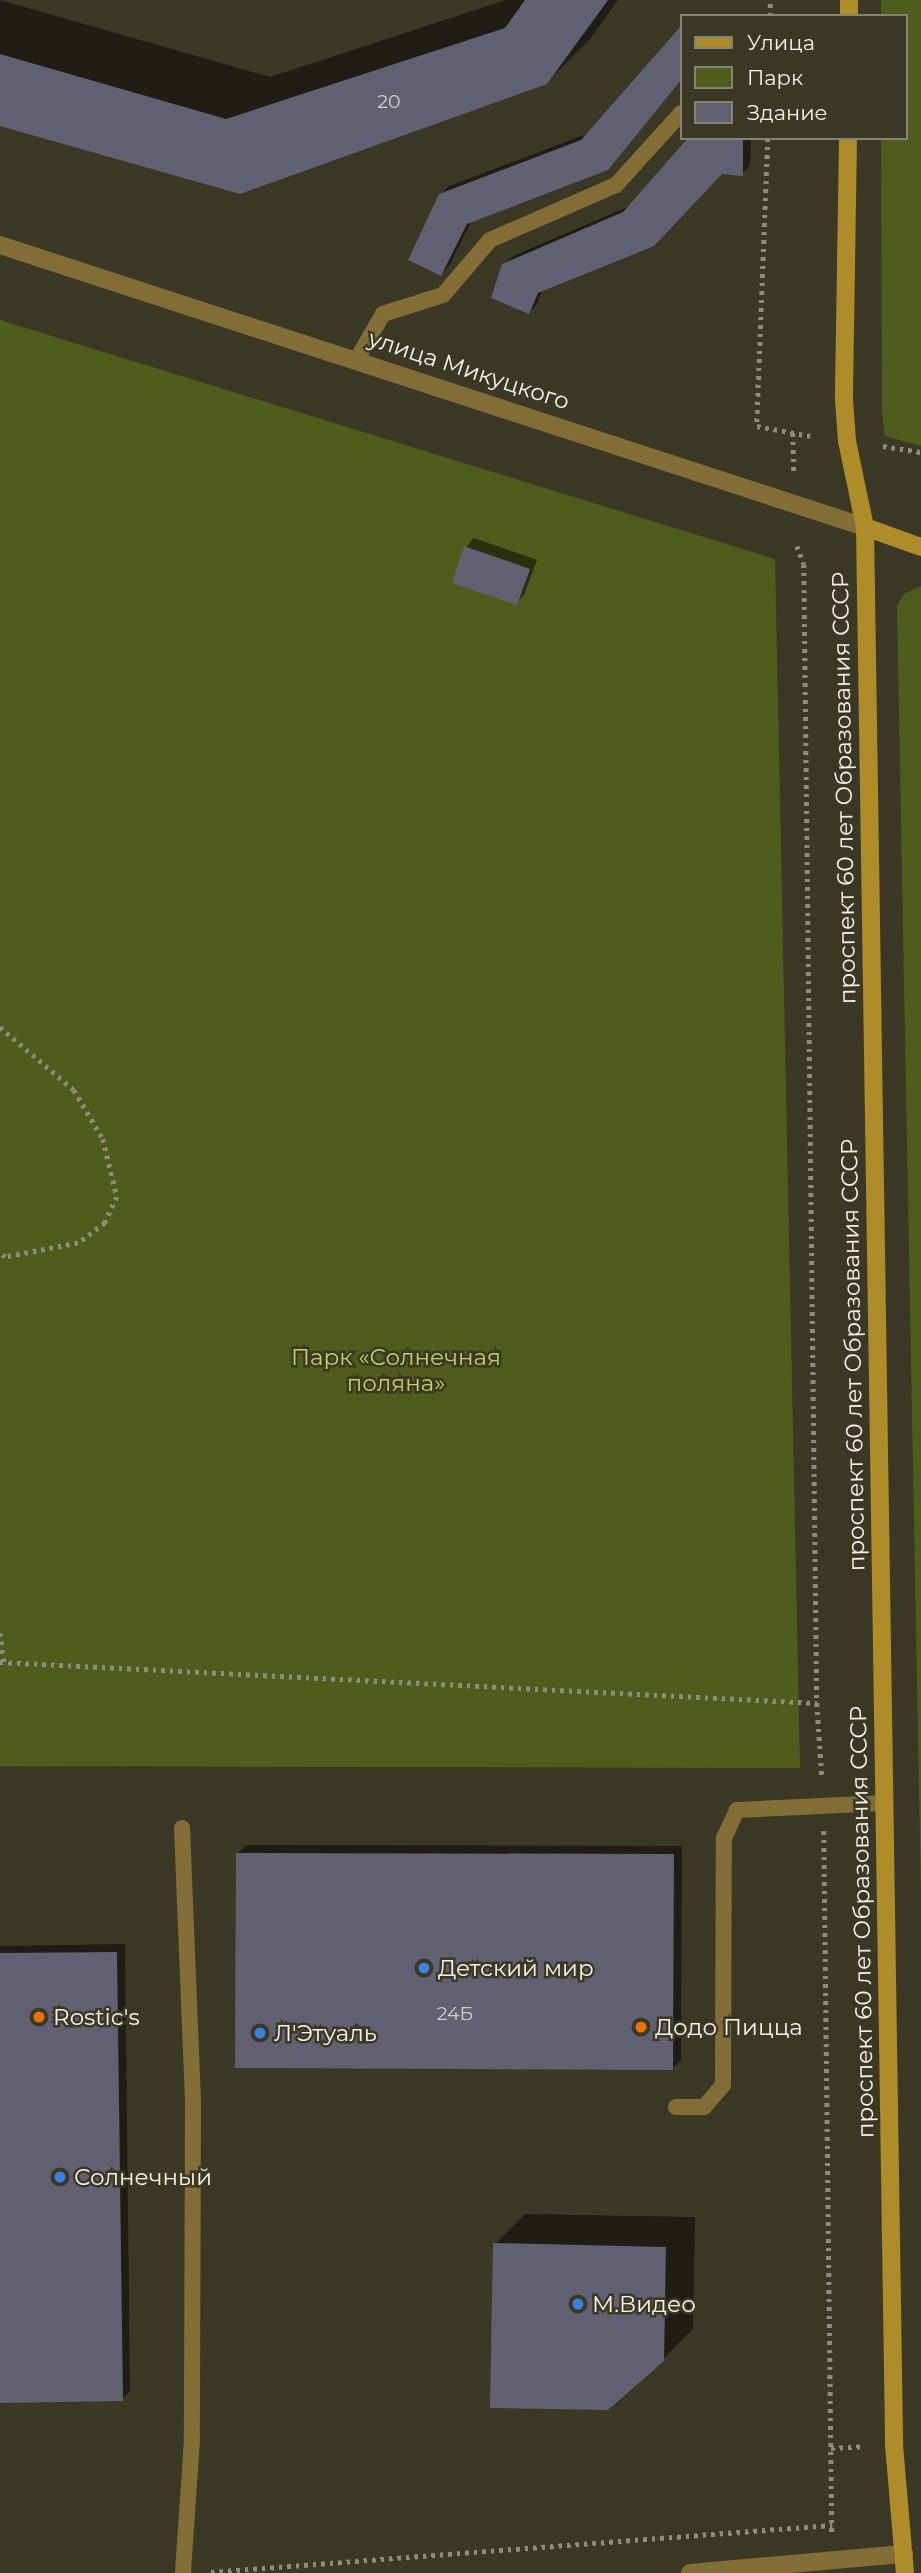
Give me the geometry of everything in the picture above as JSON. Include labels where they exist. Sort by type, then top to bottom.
[{"type":"main road","name":"проспект 60 лет Образования СССР","points":[[848,140],[844,400],[847,441],[865,527],[894,2445],[913,2553],[905,2573]]},
{"type":"main road","name":"улица Микуцкого","points":[[865,527],[921,547]]},
{"type":"street","name":"улица Микуцкого","points":[[0,245],[357,359],[865,527]]},
{"type":"street","points":[[690,2573],[913,2553]]},
{"type":"lane","points":[[357,359],[383,314],[443,295],[490,240],[616,185],[680,114]]},
{"type":"lane","points":[[676,2107],[704,2107],[723,2085],[724,1838],[737,1810],[824,1808],[884,1803]]},
{"type":"lane","points":[[182,1828],[193,2107],[192,2440],[183,2573]]},
{"type":"path","points":[[768,140],[757,426],[810,436]]},
{"type":"path","points":[[793,433],[794,476]]},
{"type":"path","points":[[883,446],[921,452]]},
{"type":"path","points":[[797,546],[804,564],[817,1703],[824,1808],[832,2534]]},
{"type":"path","points":[[0,1027],[74,1090],[103,1139],[117,1196],[105,1223],[78,1243],[5,1257],[0,1253]]},
{"type":"path","points":[[0,1633],[2,1662],[817,1703]]},
{"type":"path","points":[[831,2448],[865,2446]]},
{"type":"path","points":[[202,2573],[832,2525]]},
{"type":"green space","points":[[881,0],[921,0],[921,446],[885,436],[882,414],[881,140],[907,140],[907,14],[881,14]]},
{"type":"green space","name":"Парк «Солнечная поляна»","points":[[0,320],[775,559],[800,1768],[0,1766]]},
{"type":"green space","points":[[921,586],[921,1899],[897,606],[904,594]]},
{"type":"building","points":[[525,0],[608,0],[547,84],[240,194],[0,126],[0,54],[226,119],[505,28]]},
{"type":"building","points":[[680,27],[680,81],[608,170],[467,224],[441,276],[408,260],[439,194],[581,140]]},
{"type":"building","points":[[686,140],[743,140],[743,176],[722,174],[654,246],[538,293],[529,314],[491,298],[502,264],[623,212]]},
{"type":"building","points":[[464,546],[530,569],[517,605],[452,583]]},
{"type":"building","points":[[236,1853],[674,1854],[673,2070],[235,2068]]},
{"type":"building","name":"Солнечный","points":[[117,1952],[123,2401],[0,2403],[0,1953]]},
{"type":"building","name":"М.Видео","points":[[493,2243],[666,2247],[664,2361],[608,2410],[490,2408]]},
{"type":"place","name":"Детский мир","points":[[424,1968]]},
{"type":"place","name":"Rostic's","points":[[39,2017]]},
{"type":"place","name":"Додо Пицца","points":[[641,2027]]},
{"type":"place","name":"Л'Этуаль","points":[[260,2033]]},
{"type":"place","name":"Солнечный","points":[[60,2177]]},
{"type":"place","name":"М.Видео","points":[[578,2304]]}]
